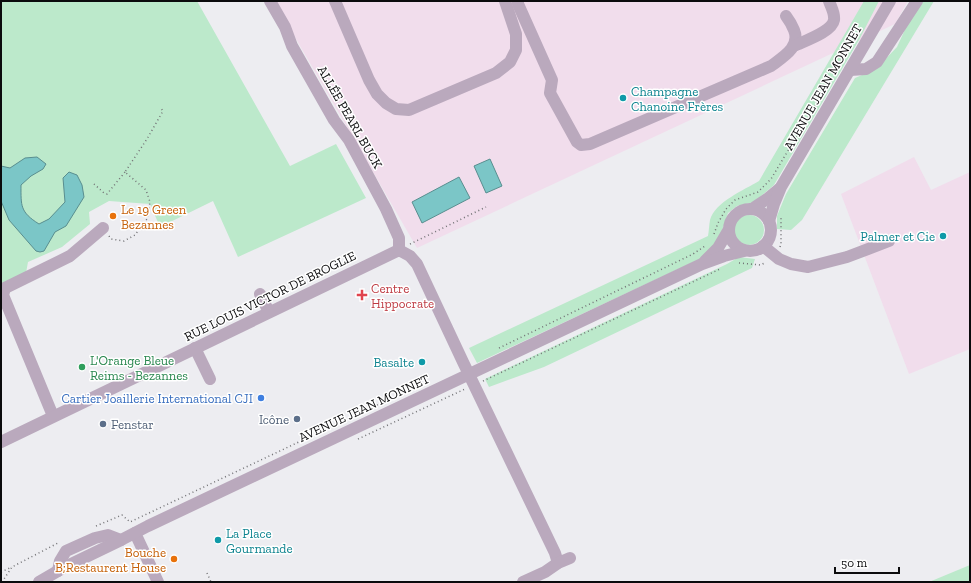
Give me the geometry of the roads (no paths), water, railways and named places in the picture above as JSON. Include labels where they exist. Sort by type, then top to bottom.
[{"type":"street","name":"ALLÉE PEARL BUCK","points":[[270,1],[285,27],[292,46],[334,120],[349,140],[382,202],[399,238],[399,250]]},
{"type":"street","points":[[335,1],[376,94],[396,109],[409,110],[496,73],[510,62],[516,50],[516,34],[505,1]]},
{"type":"street","points":[[518,1],[552,80],[550,93],[577,142],[581,145],[590,144],[771,66],[787,54],[794,46],[796,40],[794,30],[786,16]]},
{"type":"street","points":[[794,46],[826,31],[833,22],[834,18],[829,1]]},
{"type":"street","name":"AVENUE JEAN MONNET","points":[[769,221],[781,187],[890,1]]},
{"type":"street","points":[[871,32],[894,1]]},
{"type":"street","points":[[850,70],[866,69],[877,62],[917,1]]},
{"type":"street","name":"AVENUE JEAN MONNET","points":[[752,209],[767,200],[781,187]]},
{"type":"street","points":[[752,209],[759,211],[765,215],[769,221],[771,228],[768,241],[758,250],[744,251],[738,248],[730,238],[728,231],[730,224],[733,217],[738,212],[752,209]]},
{"type":"street","points":[[53,416],[3,295],[5,288],[70,256],[103,228]]},
{"type":"street","name":"AVENUE JEAN MONNET","points":[[702,264],[718,248],[728,231]]},
{"type":"street","points":[[763,246],[779,259],[791,264],[808,267],[847,257],[889,241]]},
{"type":"street","name":"RUE LOUIS VICTOR DE BROGLIE","points":[[1,442],[399,250]]},
{"type":"street","points":[[399,250],[410,256],[417,264],[555,553],[558,563]]},
{"type":"street","name":"AVENUE JEAN MONNET","points":[[39,582],[58,571],[167,517],[472,379],[702,264],[744,251]]},
{"type":"street","points":[[260,294],[269,312]]},
{"type":"street","points":[[195,348],[210,379]]},
{"type":"street","points":[[135,533],[158,582]]},
{"type":"street","points":[[523,582],[570,558]]},
{"type":"water","points":[[37,157],[46,164],[43,169],[31,176],[21,185],[23,208],[28,216],[39,224],[49,219],[65,202],[63,178],[69,172],[77,175],[82,185],[84,197],[66,226],[55,232],[44,251],[40,252],[36,251],[9,220],[1,201],[1,166],[10,168],[25,158]]},
{"type":"water","points":[[490,159],[502,186],[486,193],[474,166]]},
{"type":"water","points":[[459,177],[470,198],[422,223],[412,202]]},
{"type":"place","name":"Champagne Chanoine Frères","points":[[623,98]]},
{"type":"place","name":"Le 19 Green Bezannes","points":[[113,216]]},
{"type":"place","name":"Palmer et Cie","points":[[943,236]]},
{"type":"place","name":"Centre Hippocrate","points":[[362,295]]},
{"type":"place","name":"Basalte","points":[[422,362]]},
{"type":"place","name":"L'Orange Bleue Reims - Bezannes","points":[[82,367]]},
{"type":"place","name":"Cartier Joaillerie International CJI","points":[[261,398]]},
{"type":"place","name":"Icône","points":[[297,419]]},
{"type":"place","name":"Fenstar","points":[[103,424]]},
{"type":"place","name":"La Place Gourmande","points":[[218,540]]},
{"type":"place","name":"Bouche B;Restaurent House","points":[[174,559]]}]
